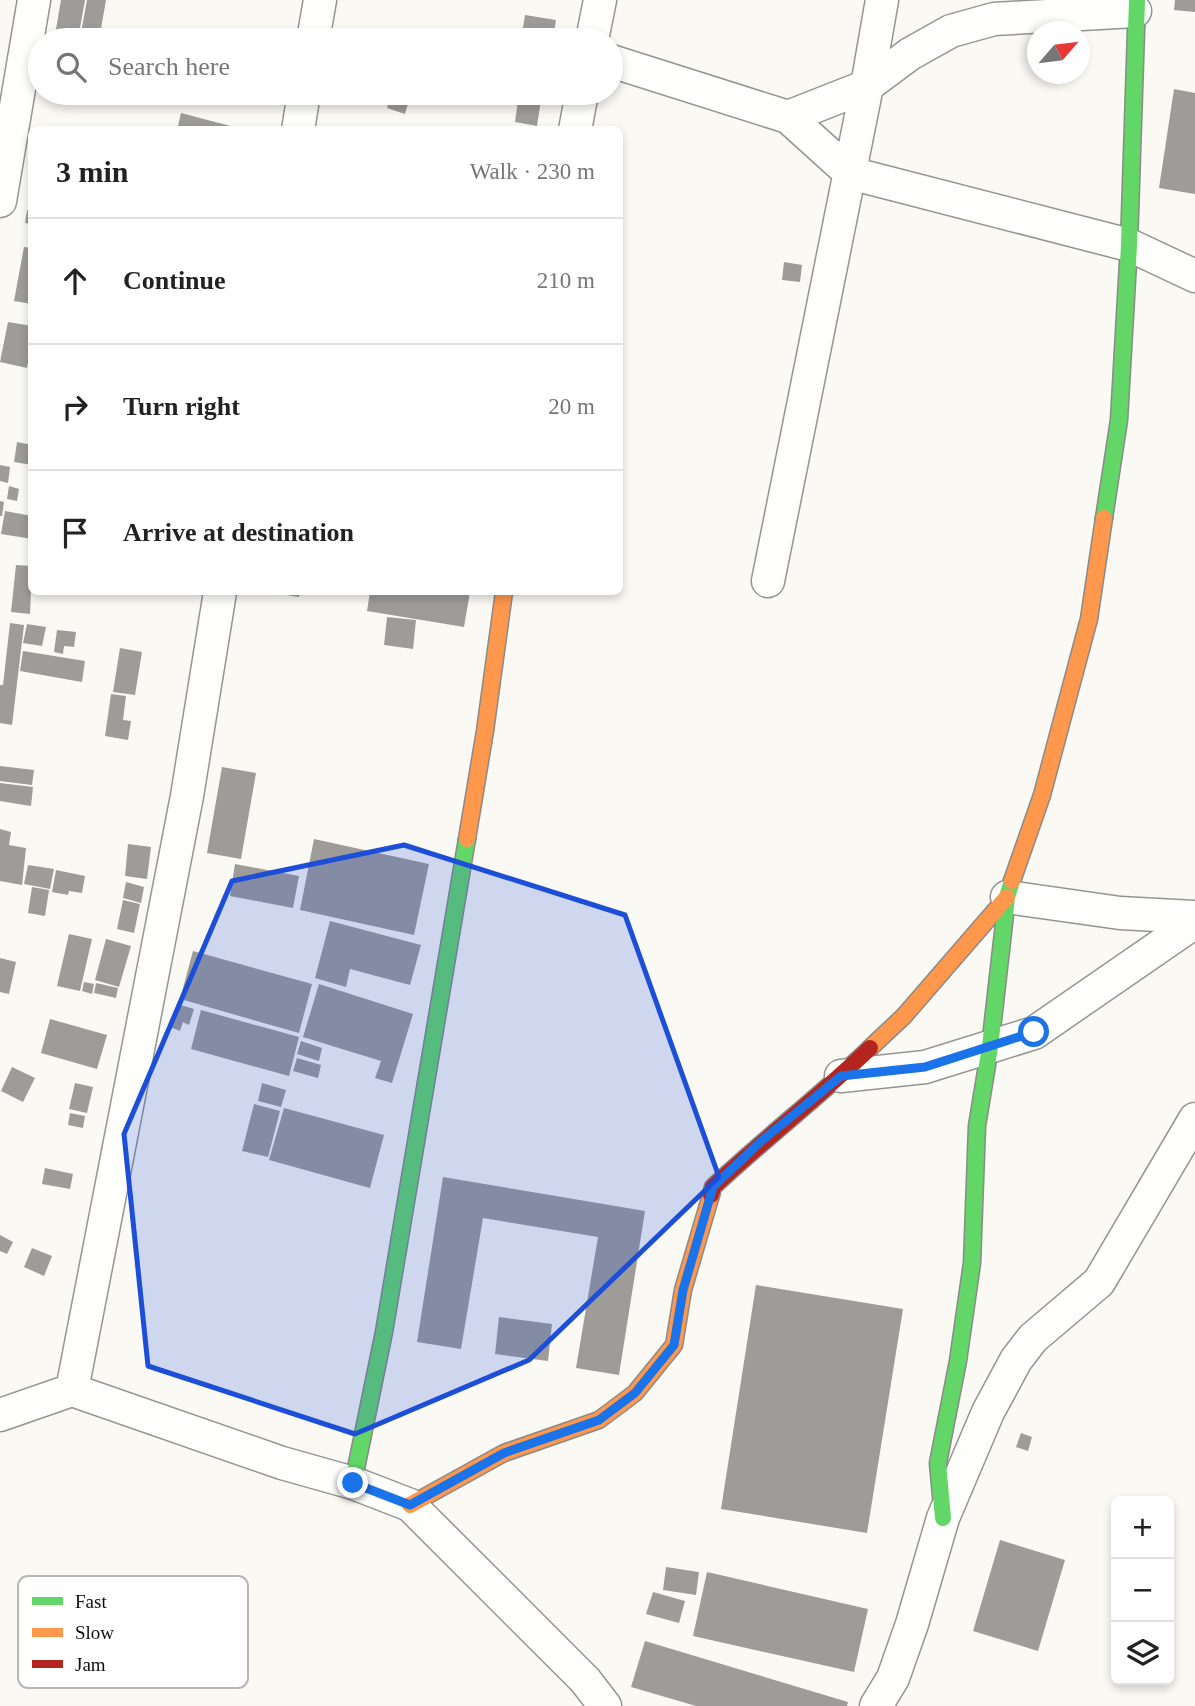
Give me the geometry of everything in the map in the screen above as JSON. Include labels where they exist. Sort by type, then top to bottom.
[{"type":"street","points":[[29,28],[34,0]]},
{"type":"street","points":[[315,28],[320,0]]},
{"type":"street","points":[[594,28],[600,0]]},
{"type":"street","points":[[768,582],[882,0]]},
{"type":"street","points":[[788,117],[867,86],[910,54],[951,32],[973,25],[994,19],[1137,6],[1129,246],[1119,420],[1090,619],[1042,795],[1006,897],[990,1047],[977,1126],[972,1263],[958,1361],[938,1463],[943,1518]]},
{"type":"street","points":[[0,201],[28,35]]},
{"type":"street","points":[[623,65],[788,117],[850,173],[1129,246],[1195,276]]},
{"type":"street","points":[[299,126],[302,105]]},
{"type":"street","points":[[576,126],[580,105]]},
{"type":"street","points":[[72,1390],[187,796],[220,595]]},
{"type":"street","points":[[353,1483],[384,1332],[485,731],[504,595]]},
{"type":"street","points":[[1006,897],[1120,913],[1195,919]]},
{"type":"street","points":[[410,1505],[504,1453],[599,1420],[635,1393],[674,1345],[683,1290],[713,1187],[759,1143],[841,1076],[904,1016],[1006,897]]},
{"type":"street","points":[[841,1076],[925,1067],[1034,1032],[1195,919]]},
{"type":"street","points":[[876,1706],[894,1692],[943,1518],[988,1412],[1016,1360],[1033,1338],[1099,1282],[1195,1118]]},
{"type":"street","points":[[2,1411],[72,1390],[282,1463],[353,1483],[410,1505],[585,1680],[605,1706]]},
{"type":"highlighted area","points":[[404,845],[625,915],[719,1177],[529,1360],[355,1434],[148,1366],[124,1134],[232,881]]},
{"type":"building","points":[[61,0],[85,0],[80,28],[56,28]]},
{"type":"building","points":[[87,0],[106,0],[101,28],[82,28]]},
{"type":"building","points":[[1175,0],[1195,0],[1195,12],[1174,10]]},
{"type":"building","points":[[525,15],[556,20],[555,28],[523,28]]},
{"type":"building","points":[[1174,89],[1195,93],[1195,194],[1159,188]]},
{"type":"building","points":[[388,105],[408,105],[405,114],[387,108]]},
{"type":"building","points":[[517,105],[540,105],[537,126],[515,122]]},
{"type":"building","points":[[181,113],[231,126],[178,126]]},
{"type":"building","points":[[24,247],[28,248],[28,303],[14,301]]},
{"type":"building","points":[[784,262],[802,265],[800,282],[782,280]]},
{"type":"building","points":[[8,322],[28,325],[27,368],[0,362]]},
{"type":"building","points":[[17,442],[28,444],[28,464],[14,462]]},
{"type":"building","points":[[0,465],[10,467],[8,483],[0,481]]},
{"type":"building","points":[[9,486],[19,489],[17,501],[7,499]]},
{"type":"building","points":[[0,501],[4,502],[2,516],[0,516]]},
{"type":"building","points":[[5,511],[28,515],[28,538],[1,534]]},
{"type":"building","points":[[16,565],[28,566],[30,614],[11,612]]},
{"type":"building","points":[[370,595],[469,595],[464,627],[367,611]]},
{"type":"building","points":[[387,617],[416,620],[413,649],[384,645]]},
{"type":"building","points":[[10,623],[24,625],[12,725],[0,723],[0,685],[3,685]]},
{"type":"building","points":[[27,624],[46,627],[42,646],[23,643]]},
{"type":"building","points":[[57,630],[76,632],[74,647],[64,646],[63,654],[54,652]]},
{"type":"building","points":[[120,648],[142,652],[135,695],[113,692]]},
{"type":"building","points":[[23,651],[85,661],[82,682],[20,671]]},
{"type":"building","points":[[111,694],[126,696],[123,720],[131,721],[128,740],[105,736]]},
{"type":"building","points":[[0,766],[34,770],[32,785],[0,781]]},
{"type":"building","points":[[222,767],[256,773],[241,859],[207,853]]},
{"type":"building","points":[[0,783],[33,787],[31,806],[0,801]]},
{"type":"building","points":[[0,829],[11,832],[9,845],[26,848],[22,885],[0,881]]},
{"type":"building","points":[[314,839],[429,864],[414,935],[300,910]]},
{"type":"building","points":[[128,844],[151,847],[147,879],[125,876]]},
{"type":"building","points":[[235,864],[299,876],[293,908],[230,896]]},
{"type":"building","points":[[28,865],[54,869],[50,889],[24,884]]},
{"type":"building","points":[[56,870],[85,876],[82,893],[69,891],[68,895],[52,892]]},
{"type":"building","points":[[126,882],[144,887],[141,903],[123,898]]},
{"type":"building","points":[[32,887],[49,890],[45,916],[28,913]]},
{"type":"building","points":[[123,900],[140,904],[134,933],[117,929]]},
{"type":"building","points":[[330,921],[421,945],[410,985],[350,969],[346,987],[315,978]]},
{"type":"building","points":[[69,934],[92,939],[80,991],[57,986]]},
{"type":"building","points":[[106,939],[131,946],[119,987],[95,980]]},
{"type":"building","points":[[193,951],[312,984],[299,1033],[180,999]]},
{"type":"building","points":[[0,958],[16,962],[9,994],[0,992]]},
{"type":"building","points":[[84,982],[94,984],[92,994],[82,991]]},
{"type":"building","points":[[96,983],[118,988],[116,998],[94,993]]},
{"type":"building","points":[[319,984],[413,1014],[392,1083],[375,1078],[381,1061],[303,1037]]},
{"type":"building","points":[[177,1004],[194,1009],[189,1025],[183,1022],[180,1031],[170,1027]]},
{"type":"building","points":[[201,1010],[299,1037],[289,1076],[191,1049]]},
{"type":"building","points":[[50,1019],[107,1035],[97,1069],[41,1053]]},
{"type":"building","points":[[301,1041],[322,1048],[319,1061],[297,1054]]},
{"type":"building","points":[[297,1058],[321,1065],[318,1078],[293,1071]]},
{"type":"building","points":[[12,1067],[35,1078],[23,1102],[1,1091]]},
{"type":"building","points":[[75,1083],[93,1087],[87,1113],[69,1109]]},
{"type":"building","points":[[262,1083],[286,1090],[281,1107],[258,1101]]},
{"type":"building","points":[[254,1104],[280,1111],[268,1157],[242,1151]]},
{"type":"building","points":[[284,1108],[384,1135],[370,1188],[269,1160]]},
{"type":"building","points":[[70,1113],[85,1116],[83,1128],[68,1125]]},
{"type":"building","points":[[45,1168],[73,1174],[70,1189],[42,1184]]},
{"type":"building","points":[[443,1177],[645,1211],[619,1375],[576,1368],[598,1237],[483,1218],[461,1349],[417,1342]]},
{"type":"building","points":[[0,1235],[13,1242],[7,1254],[0,1251]]},
{"type":"building","points":[[32,1248],[52,1256],[44,1276],[24,1267]]},
{"type":"building","points":[[756,1285],[903,1309],[867,1533],[721,1509]]},
{"type":"building","points":[[499,1317],[552,1324],[548,1361],[495,1354]]},
{"type":"building","points":[[1021,1433],[1032,1437],[1028,1451],[1016,1447]]},
{"type":"building","points":[[1000,1540],[1065,1560],[1038,1651],[973,1631]]},
{"type":"building","points":[[666,1567],[699,1572],[696,1595],[663,1590]]},
{"type":"building","points":[[707,1572],[868,1609],[854,1672],[693,1636]]},
{"type":"building","points":[[653,1592],[685,1601],[679,1623],[646,1614]]},
{"type":"building","points":[[645,1641],[848,1702],[847,1706],[696,1706],[631,1687]]},
{"type":"traffic: fast","points":[[1104,518],[1119,420],[1129,245],[1137,0]]},
{"type":"traffic: fast","points":[[353,1483],[384,1332],[467,839]]},
{"type":"traffic: fast","points":[[943,1518],[938,1463],[958,1361],[972,1263],[977,1126],[990,1047],[1007,897],[1012,881]]},
{"type":"traffic: slow","points":[[1012,881],[1042,795],[1089,619],[1104,518]]},
{"type":"traffic: slow","points":[[467,839],[504,595]]},
{"type":"traffic: slow","points":[[870,1048],[904,1016],[1007,897]]},
{"type":"traffic: slow","points":[[410,1505],[504,1453],[599,1420],[635,1393],[674,1345],[683,1290],[711,1195]]},
{"type":"traffic: jam","points":[[711,1195],[713,1187],[870,1048]]},
{"type":"route","points":[[353,1483],[410,1505],[504,1453],[599,1420],[635,1393],[674,1345],[683,1290],[713,1187],[759,1143],[841,1076],[925,1067],[1034,1032]]}]
